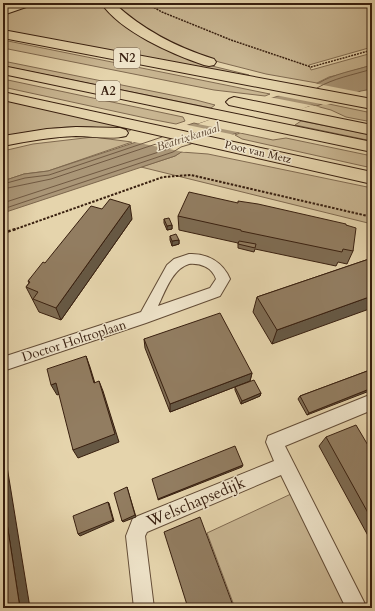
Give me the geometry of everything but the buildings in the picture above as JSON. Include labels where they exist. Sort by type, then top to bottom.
[{"type":"highway","points":[[3,11],[28,3]]},
{"type":"highway","name":"N2","points":[[107,3],[133,26],[168,47],[288,88]]},
{"type":"highway","name":"N2","points":[[3,34],[372,104]]},
{"type":"highway","name":"A2","points":[[3,70],[216,106],[271,126],[372,146]]},
{"type":"highway","name":"Poot van Metz","points":[[3,96],[160,130],[210,145],[306,163],[372,178]]},
{"type":"highway","name":"A2","points":[[216,106],[242,104],[372,130]]},
{"type":"highway","points":[[3,141],[48,132],[82,130],[210,145]]},
{"type":"street","name":"Doctor Holtroplaan","points":[[3,364],[146,317],[215,292],[223,279],[220,271],[212,263],[199,259],[184,260],[174,266],[146,317]]},
{"type":"street","points":[[357,608],[274,442],[372,402]]},
{"type":"street","name":"Welschapsedijk","points":[[144,608],[135,536],[140,525],[285,465]]},
{"type":"path","points":[[146,3],[162,12],[231,40],[311,67],[372,50]]},
{"type":"path","points":[[3,233],[163,177],[191,175],[372,217]]},
{"type":"shaded area","points":[[32,3],[103,3],[172,52],[212,66],[249,75],[248,77],[3,31],[3,13]]},
{"type":"shaded area","points":[[113,3],[372,3],[372,47],[309,65],[311,70],[372,53],[372,65],[329,77],[317,83],[266,74],[219,62],[179,48],[150,33]]},
{"type":"shaded area","points":[[3,40],[270,94],[265,96],[214,90],[3,48]]},
{"type":"shaded area","points":[[3,61],[215,105],[211,108],[3,66]]},
{"type":"shaded area","points":[[3,79],[183,117],[185,121],[176,124],[3,87]]},
{"type":"shaded area","points":[[3,100],[131,128],[130,131],[92,127],[70,127],[3,137]]},
{"type":"shaded area","points":[[324,103],[372,113],[372,122],[346,117],[331,110],[316,106]]},
{"type":"shaded area","points":[[301,121],[372,135],[372,141],[295,125]]},
{"type":"shaded area","points":[[240,133],[273,140],[286,138],[372,156],[372,168],[242,139],[235,135]]},
{"type":"shaded area","points":[[93,137],[132,142],[48,171],[24,174],[3,181],[3,151],[33,144]]},
{"type":"shaded area","points":[[181,152],[208,154],[372,188],[372,224],[141,167],[175,156]]},
{"type":"shaded area","points":[[291,494],[350,608],[235,608],[207,533]]},
{"type":"water","name":"Beatrixkanaal","points":[[372,65],[372,89],[273,117],[270,122],[183,151],[175,156],[3,213],[3,181],[24,174],[48,171],[194,123],[198,124],[240,110],[241,108],[319,83],[338,75]]},
{"type":"pier","points":[[313,83],[364,93],[326,105],[275,95]]},
{"type":"pier","points":[[269,97],[320,107],[317,108],[309,106],[302,109],[300,113],[278,120],[274,119],[271,124],[242,133],[198,124],[209,120],[212,115],[231,109],[240,109],[242,105]]},
{"type":"pier","points":[[183,124],[235,135],[184,152],[129,141]]}]
